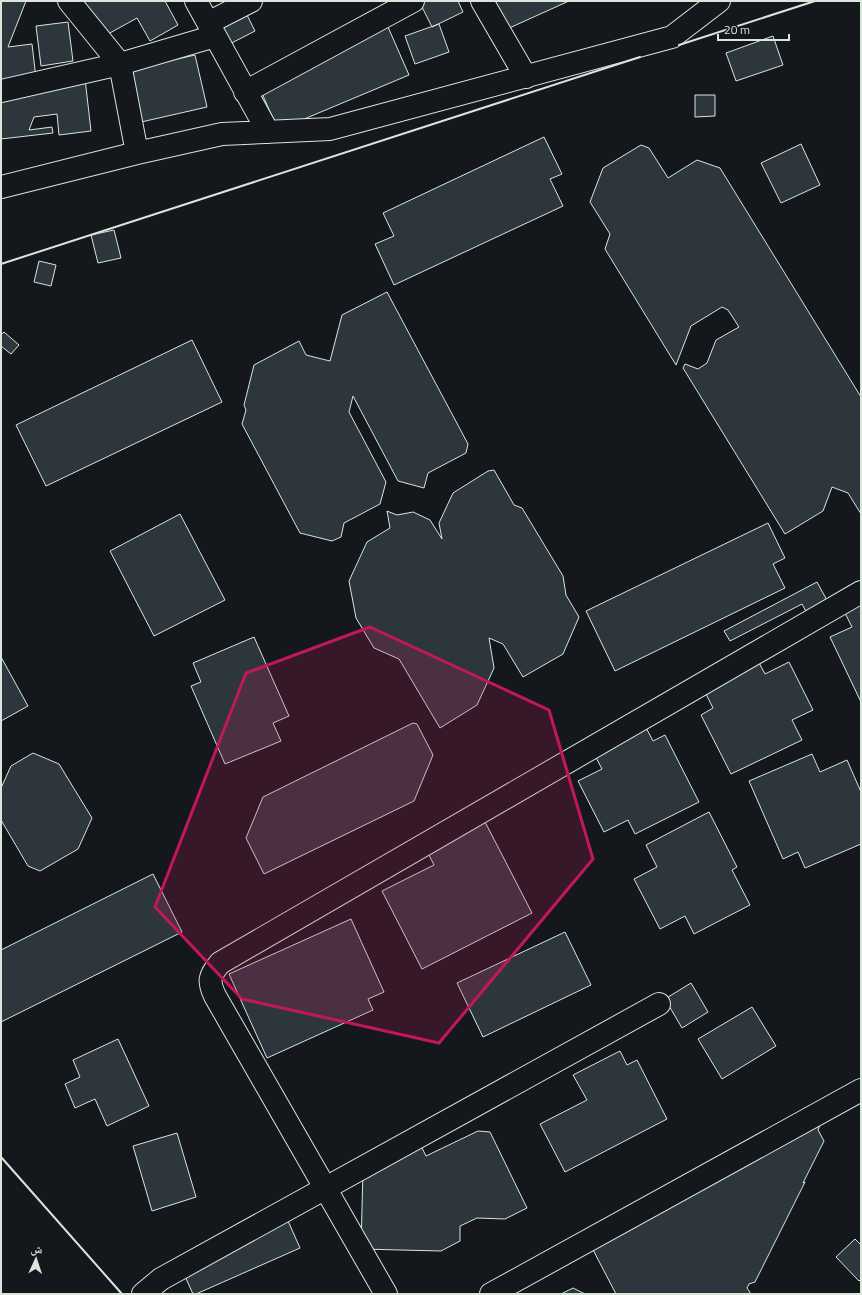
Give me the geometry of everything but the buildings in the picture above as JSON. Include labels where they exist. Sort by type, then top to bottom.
[{"type":"street","points":[[70,1],[120,64],[137,153]]},
{"type":"street","points":[[196,1],[268,132]]},
{"type":"street","points":[[1,91],[120,64],[212,30],[251,1]]},
{"type":"street","points":[[245,92],[413,1]]},
{"type":"street","points":[[482,1],[526,77]]},
{"type":"street","points":[[1,187],[137,153],[222,134],[330,129],[672,38],[719,1]]},
{"type":"street","points":[[386,1294],[215,996],[210,985],[212,972],[220,963],[861,592]]},
{"type":"street","points":[[143,1294],[161,1279],[659,1004]]},
{"type":"street","points":[[491,1294],[861,1090]]},
{"type":"highlighted area","points":[[370,627],[549,710],[593,859],[439,1043],[242,999],[155,907],[246,673]]},
{"type":"wall","points":[[679,45],[815,1]]},
{"type":"wall","points":[[1,264],[640,57]]},
{"type":"wall","points":[[1,1157],[122,1294]]}]
